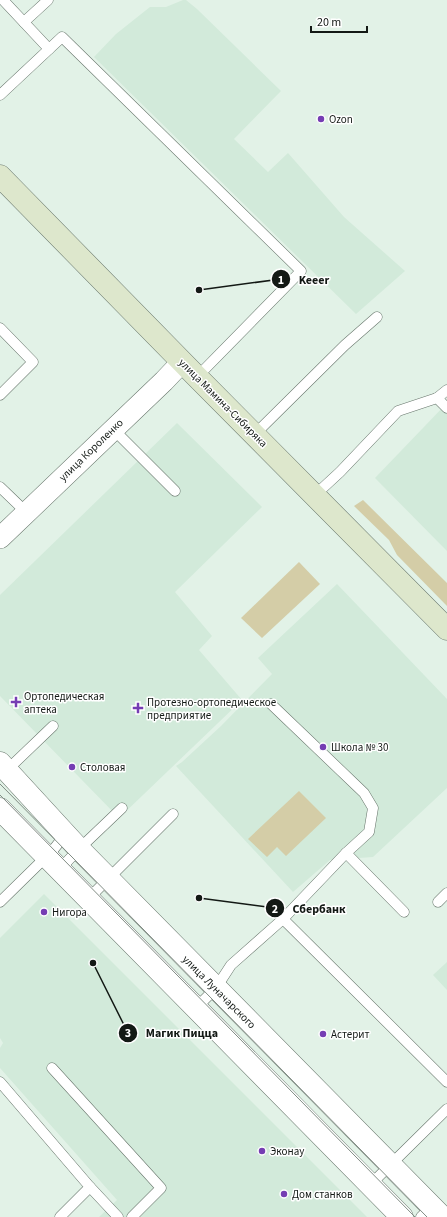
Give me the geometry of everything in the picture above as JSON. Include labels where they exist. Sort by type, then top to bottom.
[{"type":"main road","name":"улица Мамина-Сибиряка","points":[[0,176],[314,496],[447,629]]},
{"type":"street","name":"улица Короленко","points":[[0,538],[182,362]]},
{"type":"street","name":"улица Луначарского","points":[[2,770],[390,1164],[432,1213]]},
{"type":"street","points":[[0,809],[402,1217]]},
{"type":"lane","points":[[3,0],[49,49]]},
{"type":"lane","points":[[24,22],[48,0]]},
{"type":"lane","points":[[0,95],[62,37],[301,271],[197,377]]},
{"type":"lane","points":[[254,435],[345,345],[377,316]]},
{"type":"lane","points":[[0,328],[33,362],[0,395]]},
{"type":"lane","points":[[314,496],[340,472],[398,411],[437,398],[447,390]]},
{"type":"lane","points":[[437,398],[447,408]]},
{"type":"lane","points":[[114,429],[175,491]]},
{"type":"lane","points":[[0,488],[27,513]]},
{"type":"lane","points":[[196,1008],[216,988],[231,965],[283,919],[346,853],[369,832],[373,808],[364,794],[271,704]]},
{"type":"lane","points":[[2,770],[53,726]]},
{"type":"lane","points":[[0,902],[53,863],[72,842],[122,808]]},
{"type":"lane","points":[[88,899],[173,814]]},
{"type":"lane","points":[[53,863],[72,842]]},
{"type":"lane","points":[[346,853],[404,912]]},
{"type":"lane","points":[[438,902],[447,893]]},
{"type":"lane","points":[[283,919],[447,1082]]},
{"type":"lane","points":[[52,1068],[161,1188],[132,1217]]},
{"type":"lane","points":[[0,1082],[90,1187],[118,1217]]},
{"type":"lane","points":[[370,1185],[447,1109]]},
{"type":"lane","points":[[60,1217],[90,1187]]},
{"type":"shaded area","points":[[186,0],[197,9],[281,91],[234,139],[268,172],[288,153],[344,217],[405,271],[356,314],[94,57],[116,34],[150,7],[166,7]]},
{"type":"shaded area","points":[[447,403],[447,551],[375,478]]},
{"type":"shaded area","points":[[177,423],[262,507],[175,592],[212,636],[199,650],[242,700],[119,818],[0,696],[0,595]]},
{"type":"shaded area","points":[[363,500],[447,583],[447,606],[397,555],[389,540],[354,506]]},
{"type":"shaded area","points":[[299,562],[320,584],[262,638],[241,618]]},
{"type":"shaded area","name":"Школа № 30","points":[[337,584],[447,699],[447,788],[373,857],[330,860],[293,892],[176,766],[221,726],[272,674],[258,658]]},
{"type":"shaded area","points":[[299,791],[326,818],[286,856],[277,847],[267,857],[248,839]]},
{"type":"shaded area","points":[[44,894],[367,1217],[99,1217],[117,1200],[0,1068],[0,1048],[3,1043],[0,1038],[0,938]]},
{"type":"shaded area","points":[[447,962],[447,990],[433,975]]},
{"type":"tram line","points":[[0,784],[427,1217]]},
{"type":"tram line","points":[[0,795],[415,1217]]},
{"type":"place","name":"Ozon","points":[[321,119]]},
{"type":"place","name":"Keeer","points":[[199,290]]},
{"type":"place","name":"Ортопедическая аптека","points":[[16,702]]},
{"type":"place","name":"Протезно-ортопедическое предприятие","points":[[138,708]]},
{"type":"place","name":"Школа № 30","points":[[323,747]]},
{"type":"place","name":"Столовая","points":[[72,767]]},
{"type":"place","name":"Сбербанк","points":[[199,898]]},
{"type":"place","name":"Нигора","points":[[44,912]]},
{"type":"place","name":"Магик Пицца","points":[[93,963]]},
{"type":"place","name":"Астерит","points":[[323,1034]]},
{"type":"place","name":"Эконау","points":[[262,1151]]},
{"type":"place","name":"Дом станков","points":[[284,1194]]}]
